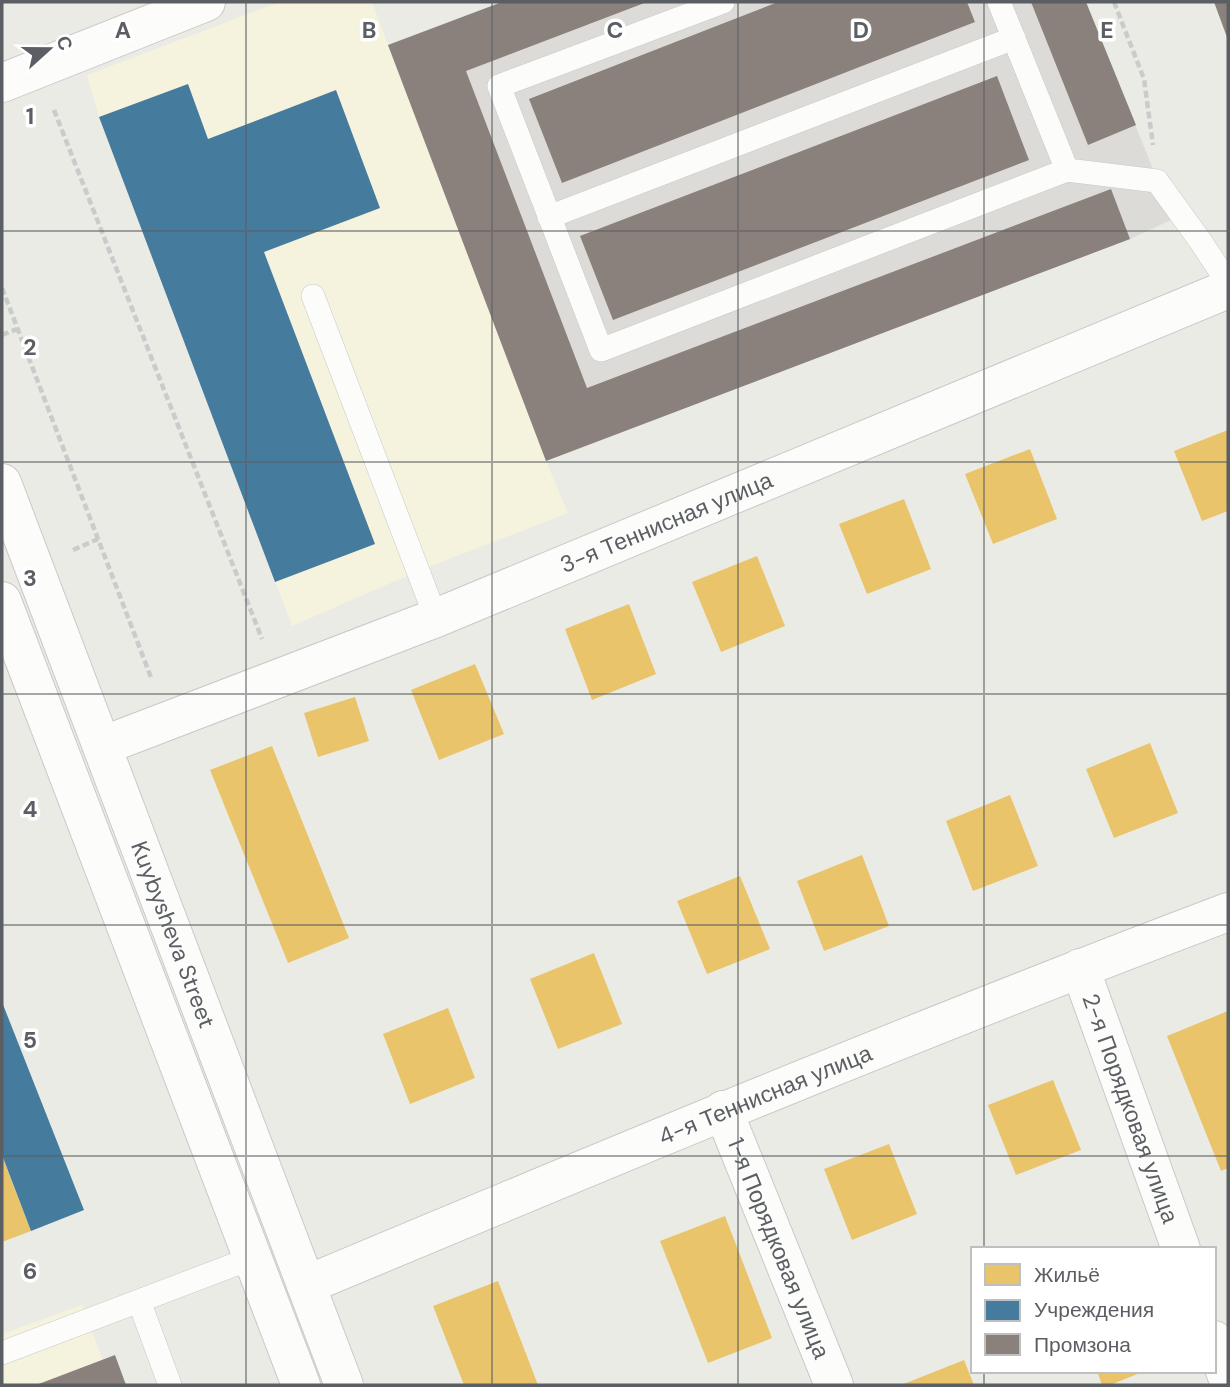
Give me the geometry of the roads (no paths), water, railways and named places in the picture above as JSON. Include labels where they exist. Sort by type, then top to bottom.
[{"type":"street","points":[[2,83],[206,2]]},
{"type":"street","name":"3-я Теннисная улица","points":[[102,746],[436,618],[1228,289]]},
{"type":"street","name":"Kuybysheva Street","points":[[2,483],[344,1385]]},
{"type":"street","name":"Kuybysheva Street","points":[[2,601],[301,1385]]},
{"type":"street","name":"4-я Теннисная улица","points":[[269,1301],[723,1110],[1228,912]]},
{"type":"street","name":"2-я Порядковая улица","points":[[1080,968],[1180,1247]]},
{"type":"street","name":"1-я Порядковая улица","points":[[723,1110],[834,1385]]},
{"type":"street","points":[[1216,1345],[1228,1378]]},
{"type":"lane","points":[[723,2],[499,86],[601,350],[1067,170],[1157,181],[1228,283]]},
{"type":"lane","points":[[999,2],[1067,170]]},
{"type":"lane","points":[[550,216],[1014,38]]},
{"type":"lane","points":[[313,296],[436,618]]},
{"type":"lane","points":[[2,1353],[252,1258]]},
{"type":"lane","points":[[139,1301],[170,1385]]}]
